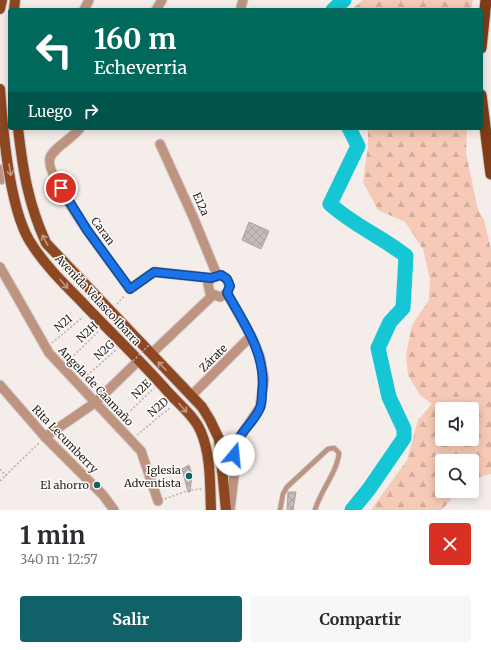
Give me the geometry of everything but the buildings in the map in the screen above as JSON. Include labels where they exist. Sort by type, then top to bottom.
[{"type":"highway","points":[[483,29],[486,0]]},
{"type":"highway","points":[[483,110],[491,174]]},
{"type":"main road","points":[[0,9],[2,0]]},
{"type":"main road","name":"Avenida Velasco Ibarra","points":[[0,89],[7,155],[21,224],[40,256],[136,361],[160,382],[201,432],[206,450],[210,489],[210,510]]},
{"type":"main road","name":"Avenida Velasco Ibarra","points":[[18,130],[26,190],[35,218],[46,243],[110,312],[150,350],[210,420],[218,439],[226,510]]},
{"type":"street","name":"Caran","points":[[78,130],[74,136],[53,151],[49,158],[50,167],[87,230],[130,289]]},
{"type":"street","name":"E12a","points":[[160,144],[194,220],[214,277]]},
{"type":"street","name":"Angela de Caamaño","points":[[0,267],[46,348],[141,451],[158,501]]},
{"type":"street","points":[[130,289],[154,272],[227,279],[230,286],[227,293],[220,297],[213,296],[150,350]]},
{"type":"street","points":[[213,296],[208,287],[214,277]]},
{"type":"street","points":[[227,293],[251,336],[260,357],[264,379],[260,407],[235,444],[234,476],[230,510]]},
{"type":"street","name":"Zárate","points":[[191,396],[251,336]]},
{"type":"street","points":[[45,437],[96,402],[136,361]]},
{"type":"street","name":"Rita Lecumberry","points":[[0,385],[45,437],[103,495],[114,510]]},
{"type":"lane","points":[[0,167],[2,182]]},
{"type":"lane","points":[[280,510],[283,494],[287,487],[328,449],[334,448],[339,453],[338,459],[324,487],[315,510]]},
{"type":"path","points":[[110,312],[130,289]]},
{"type":"path","name":"N2I","points":[[46,348],[90,311]]},
{"type":"path","name":"N2H","points":[[62,366],[105,326]]},
{"type":"path","name":"N2G","points":[[79,383],[122,344]]},
{"type":"path","points":[[136,361],[150,350]]},
{"type":"path","name":"N2E","points":[[117,425],[160,382]]},
{"type":"path","name":"N2D","points":[[131,441],[177,402]]},
{"type":"path","points":[[0,481],[45,437]]},
{"type":"path","points":[[0,470],[6,476]]},
{"type":"path","points":[[158,501],[190,490],[210,489]]},
{"type":"green space","points":[[363,0],[473,0],[471,8],[353,8]]},
{"type":"green space","points":[[368,130],[467,130],[466,153],[478,210],[484,220],[491,249],[491,474],[479,477],[479,454],[435,454],[435,498],[452,498],[442,510],[371,510],[407,460],[418,420],[432,404],[420,395],[408,375],[406,355],[412,325],[429,300],[430,279],[423,249],[405,222],[378,210],[363,182],[368,146]]},
{"type":"waterway","points":[[335,8],[344,0]]},
{"type":"waterway","points":[[350,130],[358,146],[330,204],[348,218],[406,256],[403,308],[390,322],[378,348],[389,397],[404,429],[404,438],[369,489],[352,510]]},
{"type":"place","name":"Iglesia Adventista","points":[[189,476]]},
{"type":"place","name":"El ahorro","points":[[97,485]]},
{"type":"route","points":[[61,188],[87,230],[130,289],[144,277],[154,272],[211,278],[221,275],[227,279],[230,286],[227,293],[251,336],[260,357],[264,379],[260,407],[235,444],[234,455]]}]
